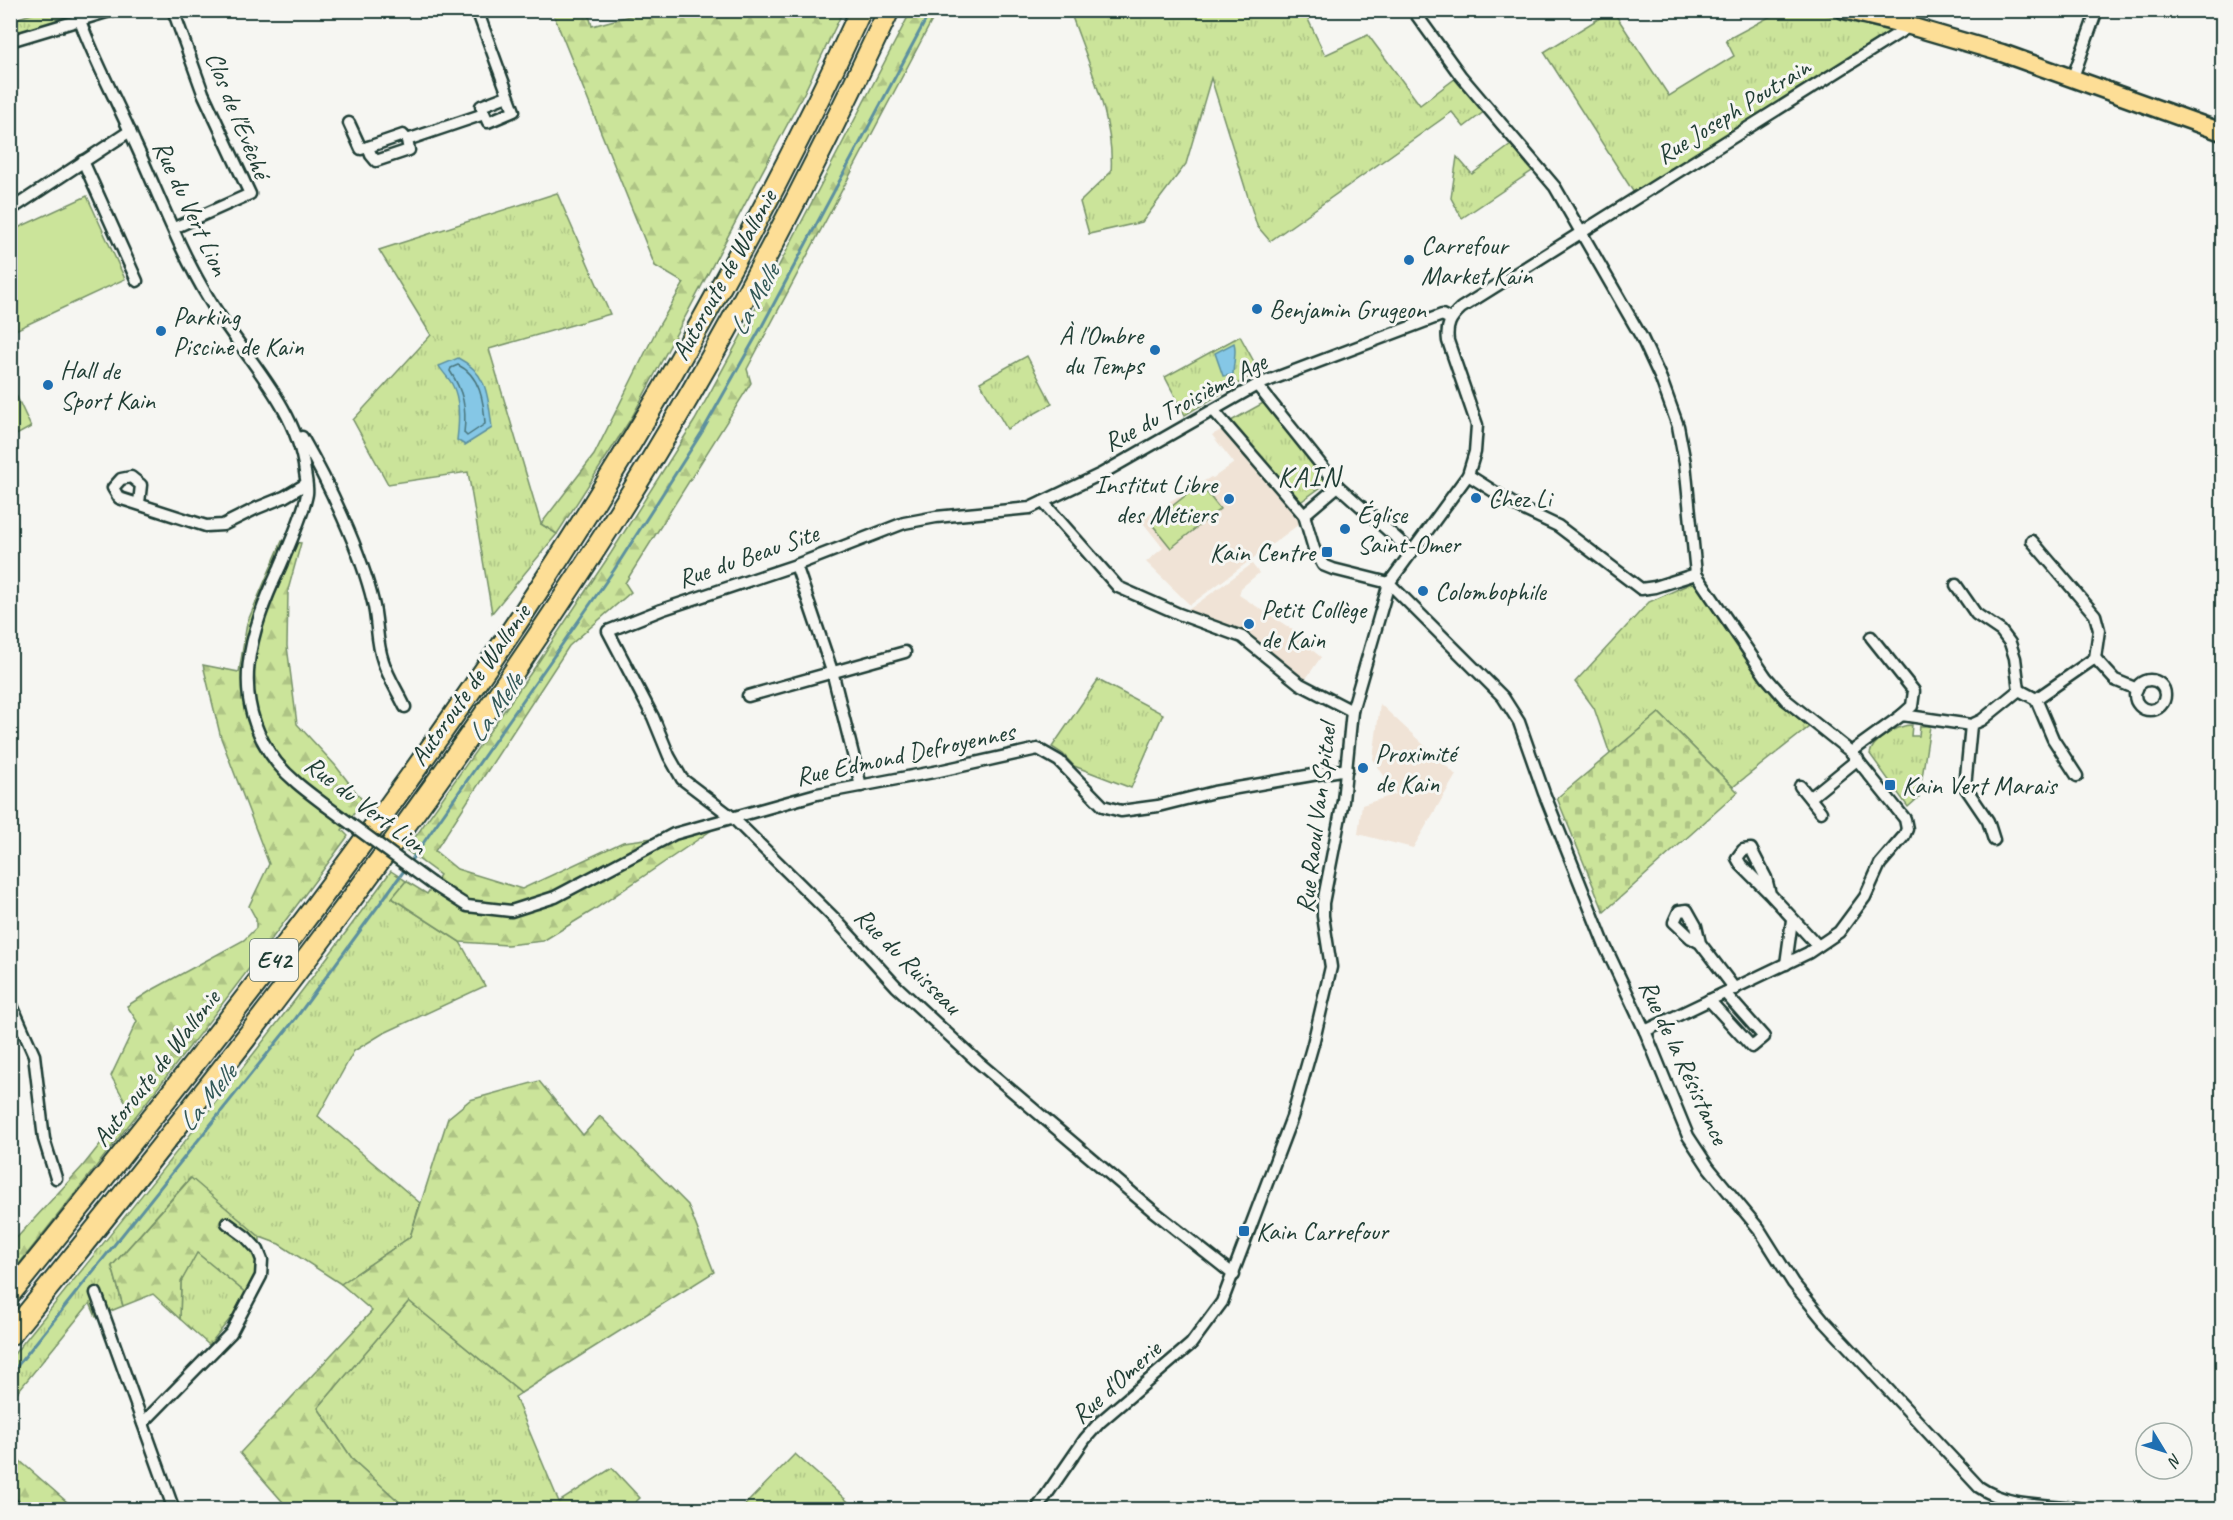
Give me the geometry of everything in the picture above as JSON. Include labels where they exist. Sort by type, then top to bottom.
[{"type":"highway","name":"Autoroute de Wallonie","points":[[10,1294],[225,1024],[345,865],[522,615],[660,395],[701,322],[779,179],[861,10]]},
{"type":"highway","name":"Autoroute de Wallonie","points":[[10,1335],[245,1039],[364,884],[544,628],[601,541],[688,398],[771,250],[847,100],[889,10]]},
{"type":"main road","points":[[1844,10],[1910,26],[2002,53],[2223,132]]},
{"type":"street","points":[[10,41],[78,15],[113,10]]},
{"type":"street","name":"Clos de l'Evêché","points":[[173,10],[203,93],[250,194],[174,228]]},
{"type":"street","points":[[477,10],[514,111],[488,122],[481,105],[507,96]]},
{"type":"street","points":[[1413,10],[1460,75],[1555,187],[1642,338],[1661,379],[1677,426],[1685,463],[1696,574],[1766,677],[1786,700],[1854,756],[1905,819],[1907,828],[1904,836],[1880,864],[1864,897],[1839,932],[1786,964],[1645,1031]]},
{"type":"street","points":[[2073,77],[2097,10]]},
{"type":"street","name":"Rue du Vert Lion","points":[[78,15],[186,256],[209,299],[286,413],[294,431]]},
{"type":"street","name":"Rue Joseph Poutrain","points":[[1450,319],[1461,308],[1910,26]]},
{"type":"street","points":[[407,140],[484,114]]},
{"type":"street","points":[[350,123],[361,149],[403,135],[407,140],[409,150],[376,161],[368,147]]},
{"type":"street","points":[[10,210],[130,131]]},
{"type":"street","points":[[83,161],[137,281]]},
{"type":"street","name":"Rue du Troisième Age","points":[[904,524],[936,517],[1011,512],[1030,508],[1101,474],[1257,385],[1442,315],[1450,319]]},
{"type":"street","points":[[1450,319],[1448,341],[1477,425],[1474,452],[1468,475],[1520,508],[1558,526],[1641,589],[1696,574]]},
{"type":"street","points":[[1257,385],[1338,486],[1411,551]]},
{"type":"street","points":[[1214,411],[1305,518],[1314,549],[1323,565],[1389,583]]},
{"type":"street","points":[[294,431],[303,460],[307,489]]},
{"type":"street","points":[[294,431],[302,438],[354,546],[374,603],[377,635],[383,662],[405,707]]},
{"type":"street","name":"Rue Raoul Van Spitael","points":[[1228,1289],[1292,1117],[1313,1044],[1331,967],[1323,903],[1339,828],[1352,711],[1389,583],[1468,475]]},
{"type":"street","points":[[1305,518],[1338,486]]},
{"type":"street","points":[[139,503],[206,526],[223,525],[257,508],[307,489],[328,490]]},
{"type":"street","name":"Rue du Vert Lion","points":[[307,489],[287,552],[264,601],[248,654],[248,686],[252,712],[260,735],[277,763],[297,784],[431,883],[467,906]]},
{"type":"street","points":[[1043,502],[1118,587],[1179,614],[1242,637],[1300,684],[1352,711]]},
{"type":"street","name":"Rue du Beau Site","points":[[608,632],[661,610],[796,565],[904,524]]},
{"type":"street","points":[[2032,541],[2095,615],[2099,630],[2095,658],[2036,699]]},
{"type":"street","points":[[796,565],[832,671],[861,786]]},
{"type":"street","name":"Rue de la Résistance","points":[[1389,583],[1503,697],[1519,722],[1544,793],[1605,946],[1645,1031],[1688,1136],[1709,1168],[1759,1229],[1793,1283],[1818,1314],[1968,1477],[1992,1496],[2006,1501],[2090,1509]]},
{"type":"street","points":[[1956,585],[1976,614],[2001,631],[2010,643],[2015,658],[2019,690]]},
{"type":"street","name":"Rue du Ruisseau","points":[[608,632],[653,717],[669,756],[682,779],[732,817],[835,919],[896,986],[978,1062],[1152,1210],[1234,1275]]},
{"type":"street","points":[[1810,798],[1912,706],[1914,691],[1871,637]]},
{"type":"street","points":[[748,696],[905,652]]},
{"type":"street","points":[[2095,658],[2115,680],[2137,689]]},
{"type":"street","points":[[1902,715],[1971,725],[1982,720],[2019,690]]},
{"type":"street","points":[[2019,690],[2036,699],[2053,739],[2077,776]]},
{"type":"street","points":[[1971,725],[1965,787],[1988,821],[1994,840]]},
{"type":"street","name":"Rue Edmond Defroyennes","points":[[467,906],[511,911],[555,897],[674,834],[817,794],[1038,749],[1059,761],[1103,806],[1121,812],[1158,806],[1214,792],[1347,769]]},
{"type":"street","points":[[1800,786],[1821,812]]},
{"type":"street","points":[[1770,894],[1818,946]]},
{"type":"street","points":[[1786,964],[1792,920]]},
{"type":"street","points":[[1700,943],[1730,991],[1764,1036],[1752,1047],[1709,1000]]},
{"type":"street","points":[[10,1001],[34,1055],[44,1139],[56,1178]]},
{"type":"street","points":[[143,1423],[231,1333],[261,1276],[262,1260],[258,1250],[246,1237],[227,1223]]},
{"type":"street","name":"Rue d'Omerie","points":[[1035,1509],[1085,1439],[1116,1407],[1191,1344],[1212,1317],[1228,1289]]},
{"type":"street","points":[[96,1293],[174,1509]]},
{"type":"street","points":[[10,1506],[15,1509]]},
{"type":"shaded area","name":"Institut Libre des Métiers","points":[[1225,428],[1263,471],[1302,522],[1190,605],[1146,562],[1163,548],[1140,519],[1211,477],[1213,478],[1234,463],[1212,435]]},
{"type":"shaded area","name":"Petit Collège de Kain","points":[[1252,564],[1259,573],[1241,588],[1239,595],[1310,641],[1312,650],[1321,657],[1303,683],[1244,635],[1184,613]]},
{"type":"shaded area","points":[[1380,704],[1456,775],[1413,848],[1358,834],[1362,805],[1396,794],[1373,759]]},
{"type":"green space","points":[[42,11],[66,11],[72,20],[11,39],[11,20]]},
{"type":"green space","points":[[552,11],[588,11],[592,26],[648,11],[843,11],[804,93],[632,417],[557,534],[541,524],[594,455],[658,327],[684,283],[655,266]]},
{"type":"green space","points":[[911,11],[937,11],[747,369],[751,383],[625,583],[631,592],[569,646],[435,851],[457,869],[522,889],[623,842],[712,830],[592,911],[543,941],[507,945],[460,942],[392,898],[406,881],[427,894],[440,875],[406,850],[535,667],[611,553],[695,420],[773,277]]},
{"type":"green space","points":[[1070,11],[1304,11],[1325,55],[1368,35],[1420,105],[1460,75],[1489,108],[1464,127],[1452,112],[1270,241],[1257,226],[1211,78],[1186,164],[1142,222],[1089,234],[1080,202],[1111,172],[1111,152],[1109,132],[1098,90]]},
{"type":"green space","points":[[1611,11],[1669,96],[1734,56],[1726,40],[1775,14],[1776,11],[1810,11],[1895,30],[1634,193],[1544,52]]},
{"type":"green space","points":[[1511,145],[1532,171],[1462,218],[1451,198],[1457,157],[1472,174]]},
{"type":"green space","points":[[557,193],[610,314],[489,349],[541,524],[557,534],[492,613],[468,472],[388,484],[353,420],[431,335],[379,250]]},
{"type":"green space","points":[[87,196],[125,279],[11,332],[11,231]]},
{"type":"green space","points":[[1240,336],[1259,371],[1185,415],[1165,377]]},
{"type":"green space","points":[[1027,356],[1052,404],[1007,429],[980,382]]},
{"type":"green space","points":[[11,384],[31,427],[10,438]]},
{"type":"green space","points":[[1265,402],[1328,482],[1299,503],[1231,421]]},
{"type":"green space","points":[[1200,484],[1220,509],[1171,548],[1151,523]]},
{"type":"green space","points":[[282,541],[301,543],[288,590],[287,646],[297,724],[335,765],[363,801],[342,830],[348,836],[307,892],[182,1057],[11,1274],[11,1244],[82,1167],[129,1108],[111,1076],[137,1021],[127,1006],[244,940],[256,928],[256,919],[249,906],[269,864],[221,738],[203,665],[239,672],[247,623]]},
{"type":"green space","points":[[1694,582],[1781,704],[1809,727],[1733,787],[1659,713],[1610,754],[1594,708],[1575,682],[1649,602]]},
{"type":"green space","points":[[1098,680],[1163,714],[1131,788],[1074,766],[1063,754],[1052,747]]},
{"type":"green space","points":[[1659,713],[1738,792],[1604,912],[1557,798]]},
{"type":"green space","points":[[1912,725],[1911,736],[1919,736],[1920,726],[1930,726],[1919,797],[1908,807],[1870,754],[1875,744],[1886,734]]},
{"type":"green space","points":[[391,871],[406,881],[392,898],[460,942],[485,986],[382,1034],[354,1051],[318,1116],[420,1203],[410,1237],[341,1284],[279,1244],[260,1237],[190,1178],[112,1266],[123,1306],[96,1317],[90,1303],[11,1400],[11,1358],[252,1056]]},
{"type":"green space","points":[[539,1081],[583,1135],[600,1116],[688,1205],[714,1272],[521,1393],[409,1301],[318,1408],[353,1460],[407,1509],[289,1509],[240,1453],[372,1311],[341,1284],[410,1237],[448,1118],[470,1100]]},
{"type":"green space","points":[[191,1178],[260,1237],[258,1266],[246,1293],[197,1253],[181,1282],[180,1319],[153,1294],[123,1306],[112,1266]]},
{"type":"green space","points":[[197,1252],[246,1293],[234,1314],[209,1345],[180,1319],[181,1281]]},
{"type":"green space","points":[[409,1301],[521,1393],[515,1397],[559,1502],[612,1468],[640,1498],[627,1510],[407,1509],[353,1460],[318,1408]]},
{"type":"green space","points":[[11,1453],[75,1509],[11,1509]]},
{"type":"green space","points":[[795,1454],[855,1508],[741,1509]]},
{"type":"water","points":[[1234,343],[1233,375],[1223,376],[1215,353]]},
{"type":"water","points":[[458,358],[475,371],[485,387],[492,428],[465,445],[457,440],[459,413],[456,392],[439,366]]},
{"type":"waterway","name":"La Melle","points":[[410,862],[614,570],[702,432],[762,326],[931,10]]},
{"type":"waterway","name":"La Melle","points":[[10,1375],[296,1018],[406,868]]},
{"type":"place","name":"Carrefour Market Kain","points":[[1409,260]]},
{"type":"place","name":"Benjamin Grugeon","points":[[1257,309]]},
{"type":"place","name":"Parking Piscine de Kain","points":[[161,331]]},
{"type":"place","name":"À l'Ombre du Temps","points":[[1155,350]]},
{"type":"place","name":"Hall de Sport Kain","points":[[48,385]]},
{"type":"place","name":"Chez Li","points":[[1476,498]]},
{"type":"place","name":"Institut Libre des Métiers","points":[[1229,499]]},
{"type":"place","name":"Église Saint-Omer","points":[[1345,529]]},
{"type":"place","name":"Kain Centre","points":[[1327,552]]},
{"type":"place","name":"Colombophile","points":[[1423,591]]},
{"type":"place","name":"Petit Collège de Kain","points":[[1249,624]]},
{"type":"place","name":"Proximité de Kain","points":[[1363,768]]},
{"type":"place","name":"Kain Vert Marais","points":[[1890,785]]},
{"type":"place","name":"Kain Carrefour","points":[[1244,1231]]},
{"type":"district","name":"KAIN","points":[[1309,476]]}]
